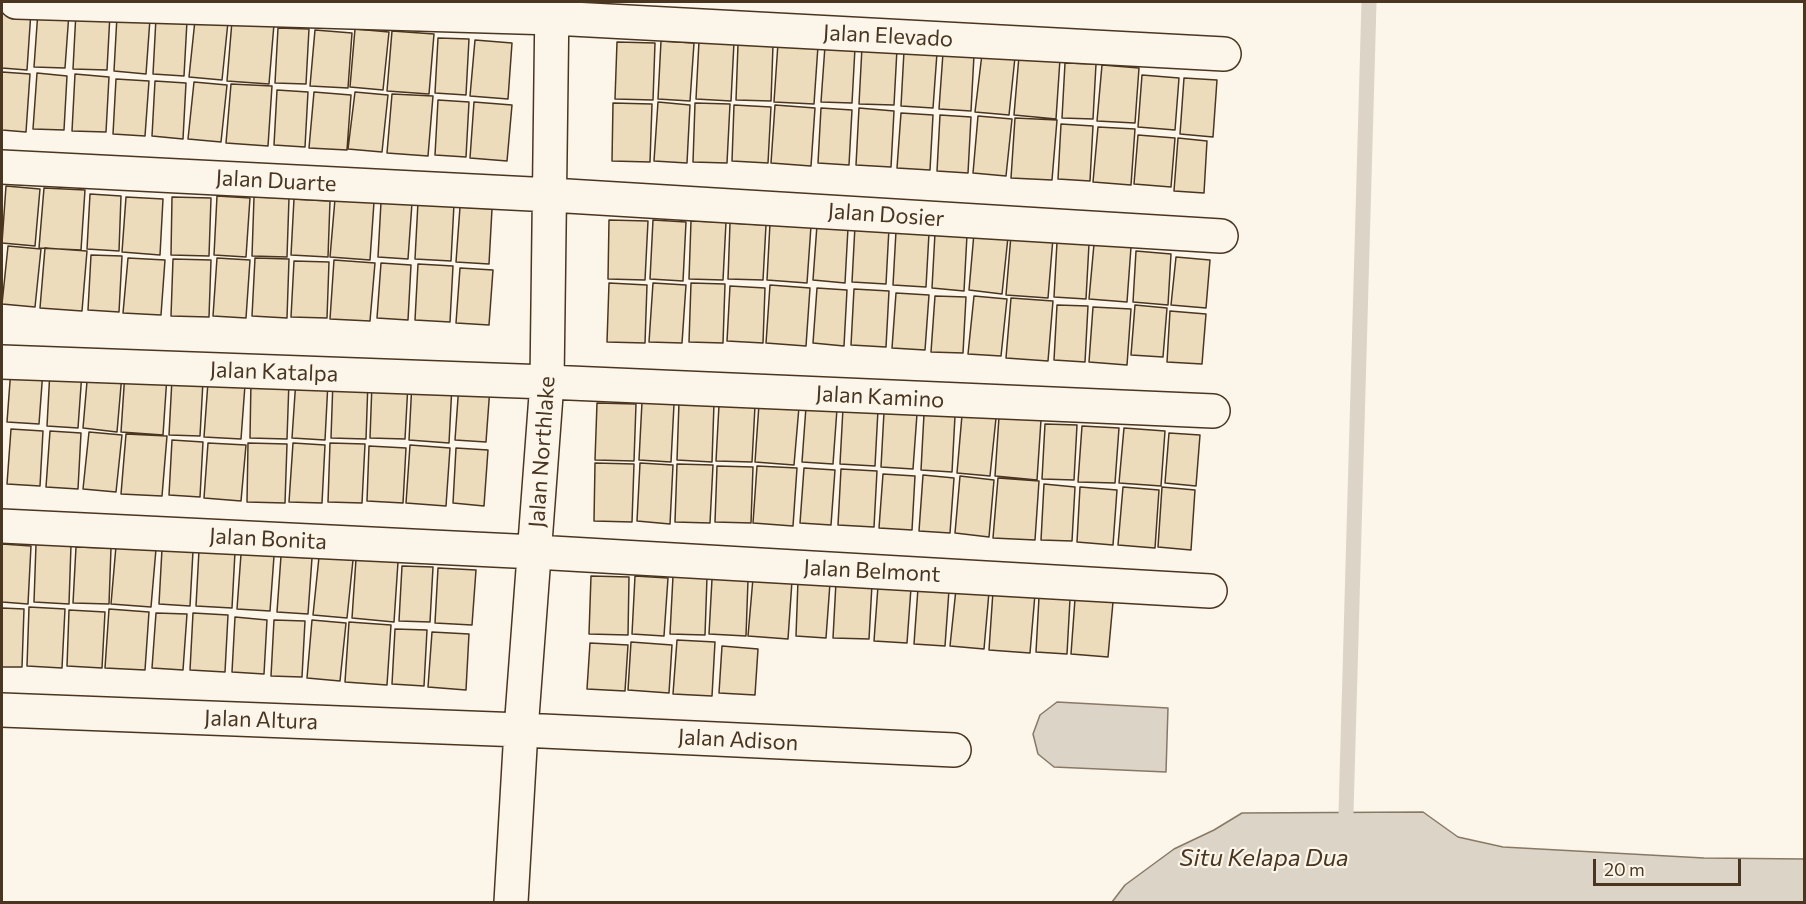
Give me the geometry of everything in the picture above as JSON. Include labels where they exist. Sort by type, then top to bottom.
[{"type":"street","name":"Jalan Elevado","points":[[16,2],[553,10],[1224,54]]},
{"type":"street","name":"Jalan Northlake","points":[[511,903],[521,730],[548,382],[553,10]]},
{"type":"street","name":"Jalan Duarte","points":[[2,167],[551,195]]},
{"type":"street","name":"Jalan Dosier","points":[[551,195],[1221,236]]},
{"type":"street","name":"Jalan Katalpa","points":[[2,362],[548,382]]},
{"type":"street","name":"Jalan Kamino","points":[[548,382],[1213,411]]},
{"type":"street","name":"Jalan Bonita","points":[[2,526],[534,552]]},
{"type":"street","name":"Jalan Belmont","points":[[534,552],[1210,591]]},
{"type":"street","name":"Jalan Altura","points":[[2,710],[521,730]]},
{"type":"street","name":"Jalan Adison","points":[[521,730],[954,750]]},
{"type":"water","points":[[1057,702],[1168,708],[1166,772],[1054,767],[1038,754],[1033,734],[1040,715]]},
{"type":"water","name":"Situ Kelapa Dua","points":[[1423,812],[1458,837],[1503,847],[1704,858],[1804,859],[1804,902],[1112,902],[1125,885],[1174,849],[1214,830],[1242,813]]},
{"type":"building","points":[[2,9],[31,11],[27,70],[2,68]]},
{"type":"building","points":[[38,11],[69,13],[65,68],[34,67]]},
{"type":"building","points":[[76,12],[110,14],[107,70],[73,69]]},
{"type":"building","points":[[117,16],[150,19],[146,74],[114,71]]},
{"type":"building","points":[[156,18],[187,21],[184,76],[153,74]]},
{"type":"building","points":[[195,20],[228,22],[222,80],[189,77]]},
{"type":"building","points":[[232,21],[274,24],[269,84],[227,81]]},
{"type":"building","points":[[278,28],[309,29],[306,84],[275,83]]},
{"type":"building","points":[[355,29],[389,32],[383,90],[350,87]]},
{"type":"building","points":[[315,30],[352,33],[348,88],[310,86]]},
{"type":"building","points":[[392,31],[434,34],[429,94],[387,91]]},
{"type":"building","points":[[438,38],[469,39],[466,95],[435,93]]},
{"type":"building","points":[[475,40],[512,43],[508,99],[470,96]]},
{"type":"building","points":[[661,41],[694,43],[690,101],[658,99]]},
{"type":"building","points":[[699,41],[734,42],[731,101],[696,99]]},
{"type":"building","points":[[617,42],[655,43],[653,100],[615,99]]},
{"type":"building","points":[[778,43],[818,46],[814,104],[774,102]]},
{"type":"building","points":[[738,44],[773,45],[771,101],[736,100]]},
{"type":"building","points":[[825,46],[855,48],[852,103],[821,102]]},
{"type":"building","points":[[862,47],[897,49],[894,105],[859,104]]},
{"type":"building","points":[[904,51],[937,53],[933,108],[901,106]]},
{"type":"building","points":[[943,53],[974,55],[971,111],[939,109]]},
{"type":"building","points":[[982,54],[1015,57],[1009,115],[975,112]]},
{"type":"building","points":[[1019,56],[1060,59],[1056,119],[1014,115]]},
{"type":"building","points":[[1065,63],[1096,64],[1093,119],[1062,118]]},
{"type":"building","points":[[1102,65],[1139,68],[1135,123],[1097,121]]},
{"type":"building","points":[[2,72],[30,74],[26,132],[2,130]]},
{"type":"building","points":[[37,73],[67,76],[64,130],[33,129]]},
{"type":"building","points":[[75,74],[109,77],[106,132],[72,131]]},
{"type":"building","points":[[1142,75],[1179,78],[1175,130],[1138,127]]},
{"type":"building","points":[[1184,78],[1217,80],[1213,137],[1180,134]]},
{"type":"building","points":[[116,79],[149,81],[145,136],[113,134]]},
{"type":"building","points":[[155,81],[186,83],[183,139],[152,136]]},
{"type":"building","points":[[194,82],[227,85],[221,142],[188,139]]},
{"type":"building","points":[[231,84],[272,86],[268,146],[226,143]]},
{"type":"building","points":[[277,90],[308,92],[305,147],[274,145]]},
{"type":"building","points":[[314,92],[351,95],[347,150],[309,148]]},
{"type":"building","points":[[355,92],[388,95],[382,152],[348,149]]},
{"type":"building","points":[[392,94],[433,96],[428,156],[387,153]]},
{"type":"building","points":[[438,100],[469,102],[466,157],[435,155]]},
{"type":"building","points":[[474,102],[512,105],[507,161],[470,158]]},
{"type":"building","points":[[658,102],[690,105],[687,163],[654,161]]},
{"type":"building","points":[[613,103],[652,104],[650,162],[612,161]]},
{"type":"building","points":[[695,103],[730,104],[727,163],[693,162]]},
{"type":"building","points":[[734,105],[771,107],[768,163],[732,161]]},
{"type":"building","points":[[775,105],[815,108],[811,166],[771,163]]},
{"type":"building","points":[[821,108],[852,110],[849,165],[818,163]]},
{"type":"building","points":[[859,108],[894,111],[891,167],[856,165]]},
{"type":"building","points":[[901,113],[933,115],[930,170],[897,168]]},
{"type":"building","points":[[940,115],[971,117],[968,173],[937,171]]},
{"type":"building","points":[[978,116],[1012,119],[1006,176],[973,173]]},
{"type":"building","points":[[1015,118],[1057,120],[1052,180],[1011,178]]},
{"type":"building","points":[[1061,124],[1093,126],[1090,181],[1058,179]]},
{"type":"building","points":[[1098,127],[1135,129],[1131,185],[1093,182]]},
{"type":"building","points":[[1138,135],[1175,138],[1171,187],[1134,184]]},
{"type":"building","points":[[1178,138],[1207,141],[1204,193],[1174,191]]},
{"type":"building","points":[[6,186],[40,189],[35,246],[2,243]]},
{"type":"building","points":[[44,188],[85,190],[81,250],[39,248]]},
{"type":"building","points":[[90,194],[121,196],[119,251],[87,249]]},
{"type":"building","points":[[217,196],[250,198],[246,257],[214,255]]},
{"type":"building","points":[[126,197],[163,199],[160,255],[122,252]]},
{"type":"building","points":[[172,197],[211,198],[209,256],[171,255]]},
{"type":"building","points":[[254,197],[289,198],[287,257],[252,256]]},
{"type":"building","points":[[294,199],[330,201],[328,257],[291,255]]},
{"type":"building","points":[[335,199],[374,202],[370,260],[330,257]]},
{"type":"building","points":[[381,202],[412,203],[408,259],[378,257]]},
{"type":"building","points":[[418,202],[454,204],[451,261],[415,259]]},
{"type":"building","points":[[460,207],[492,209],[489,264],[456,262]]},
{"type":"building","points":[[609,220],[648,221],[645,280],[608,279]]},
{"type":"building","points":[[653,220],[686,222],[683,281],[650,279]]},
{"type":"building","points":[[691,221],[726,222],[723,280],[689,279]]},
{"type":"building","points":[[730,223],[766,225],[763,280],[728,279]]},
{"type":"building","points":[[770,223],[811,226],[807,283],[767,280]]},
{"type":"building","points":[[817,225],[848,228],[845,283],[813,280]]},
{"type":"building","points":[[855,226],[889,228],[886,284],[852,282]]},
{"type":"building","points":[[896,231],[929,233],[926,287],[893,285]]},
{"type":"building","points":[[935,233],[967,235],[964,291],[932,288]]},
{"type":"building","points":[[974,233],[1008,237],[1002,294],[969,290]]},
{"type":"building","points":[[1011,235],[1053,238],[1048,298],[1006,295]]},
{"type":"building","points":[[1057,242],[1089,244],[1086,299],[1054,297]]},
{"type":"building","points":[[1094,244],[1131,247],[1127,302],[1089,299]]},
{"type":"building","points":[[8,246],[41,249],[35,307],[2,304]]},
{"type":"building","points":[[45,248],[87,251],[82,311],[40,308]]},
{"type":"building","points":[[1136,251],[1171,254],[1168,305],[1133,302]]},
{"type":"building","points":[[91,255],[122,256],[119,312],[88,310]]},
{"type":"building","points":[[1176,257],[1210,260],[1206,308],[1171,305]]},
{"type":"building","points":[[128,258],[165,260],[161,315],[123,313]]},
{"type":"building","points":[[217,258],[250,260],[246,318],[213,316]]},
{"type":"building","points":[[255,258],[289,259],[287,318],[252,316]]},
{"type":"building","points":[[173,259],[211,260],[209,317],[171,316]]},
{"type":"building","points":[[334,260],[375,263],[370,321],[330,319]]},
{"type":"building","points":[[294,261],[329,262],[327,318],[291,317]]},
{"type":"building","points":[[381,263],[411,265],[408,320],[377,318]]},
{"type":"building","points":[[418,264],[453,266],[450,322],[415,320]]},
{"type":"building","points":[[460,268],[493,270],[489,325],[456,323]]},
{"type":"building","points":[[609,283],[647,285],[645,343],[607,342]]},
{"type":"building","points":[[653,283],[686,285],[682,343],[649,342]]},
{"type":"building","points":[[691,283],[725,284],[723,343],[689,342]]},
{"type":"building","points":[[770,285],[810,288],[806,346],[766,343]]},
{"type":"building","points":[[730,286],[765,288],[763,343],[727,341]]},
{"type":"building","points":[[817,288],[847,290],[844,346],[813,343]]},
{"type":"building","points":[[854,289],[889,291],[886,347],[851,345]]},
{"type":"building","points":[[896,293],[929,295],[925,350],[892,348]]},
{"type":"building","points":[[935,296],[966,297],[963,353],[931,352]]},
{"type":"building","points":[[974,296],[1007,299],[1001,356],[968,354]]},
{"type":"building","points":[[1011,298],[1053,301],[1048,361],[1006,358]]},
{"type":"building","points":[[1057,305],[1088,306],[1085,362],[1054,360]]},
{"type":"building","points":[[1135,305],[1167,308],[1163,357],[1131,355]]},
{"type":"building","points":[[1093,307],[1131,309],[1127,365],[1089,362]]},
{"type":"building","points":[[1170,311],[1206,314],[1202,364],[1167,362]]},
{"type":"building","points":[[11,368],[43,370],[39,424],[7,422]]},
{"type":"building","points":[[50,370],[82,372],[78,428],[47,426]]},
{"type":"building","points":[[88,370],[122,374],[117,432],[83,428]]},
{"type":"building","points":[[125,372],[167,376],[163,435],[121,432]]},
{"type":"building","points":[[172,379],[203,381],[200,436],[169,435]]},
{"type":"building","points":[[296,379],[328,382],[325,440],[292,438]]},
{"type":"building","points":[[251,380],[289,381],[287,439],[250,438]]},
{"type":"building","points":[[333,380],[368,381],[366,439],[331,438]]},
{"type":"building","points":[[208,382],[245,385],[241,439],[204,437]]},
{"type":"building","points":[[412,382],[452,385],[449,443],[409,440]]},
{"type":"building","points":[[372,383],[408,384],[405,439],[370,438]]},
{"type":"building","points":[[459,384],[490,387],[486,442],[455,440]]},
{"type":"building","points":[[642,402],[674,404],[671,462],[639,460]]},
{"type":"building","points":[[679,402],[714,403],[712,462],[677,460]]},
{"type":"building","points":[[597,403],[636,404],[634,461],[595,460]]},
{"type":"building","points":[[759,404],[799,407],[794,465],[755,462]]},
{"type":"building","points":[[719,405],[755,406],[752,462],[716,461]]},
{"type":"building","points":[[806,407],[837,409],[833,464],[802,462]]},
{"type":"building","points":[[843,408],[878,410],[875,466],[840,464]]},
{"type":"building","points":[[884,412],[917,414],[913,469],[881,467]]},
{"type":"building","points":[[924,414],[955,416],[952,472],[921,470]]},
{"type":"building","points":[[962,415],[996,418],[990,476],[957,473]]},
{"type":"building","points":[[999,417],[1041,420],[1037,480],[995,476]]},
{"type":"building","points":[[1045,424],[1077,425],[1074,480],[1042,479]]},
{"type":"building","points":[[1082,426],[1119,428],[1115,483],[1078,482]]},
{"type":"building","points":[[1124,428],[1165,431],[1161,486],[1119,483]]},
{"type":"building","points":[[11,429],[43,431],[40,486],[7,484]]},
{"type":"building","points":[[50,431],[81,433],[78,489],[46,487]]},
{"type":"building","points":[[89,432],[122,435],[116,492],[83,489]]},
{"type":"building","points":[[1169,433],[1200,435],[1196,486],[1165,483]]},
{"type":"building","points":[[126,434],[167,436],[162,496],[121,494]]},
{"type":"building","points":[[172,440],[203,442],[200,497],[169,495]]},
{"type":"building","points":[[208,443],[246,445],[241,501],[204,498]]},
{"type":"building","points":[[248,443],[287,444],[285,503],[247,502]]},
{"type":"building","points":[[293,443],[325,445],[322,503],[289,502]]},
{"type":"building","points":[[330,443],[365,444],[362,503],[328,502]]},
{"type":"building","points":[[410,445],[450,448],[446,506],[406,503]]},
{"type":"building","points":[[369,446],[406,448],[403,503],[367,501]]},
{"type":"building","points":[[456,448],[488,450],[484,506],[453,503]]},
{"type":"building","points":[[595,463],[634,464],[632,522],[594,521]]},
{"type":"building","points":[[640,463],[673,465],[670,524],[637,521]]},
{"type":"building","points":[[677,464],[713,465],[710,523],[675,522]]},
{"type":"building","points":[[717,466],[753,467],[751,523],[715,522]]},
{"type":"building","points":[[757,466],[797,468],[793,526],[753,523]]},
{"type":"building","points":[[804,468],[835,470],[831,525],[800,523]]},
{"type":"building","points":[[841,469],[877,471],[874,527],[838,525]]},
{"type":"building","points":[[883,474],[915,476],[912,530],[879,528]]},
{"type":"building","points":[[923,475],[954,478],[950,533],[919,531]]},
{"type":"building","points":[[960,476],[994,480],[989,537],[955,533]]},
{"type":"building","points":[[998,478],[1039,481],[1035,540],[993,538]]},
{"type":"building","points":[[1044,484],[1075,487],[1072,541],[1041,540]]},
{"type":"building","points":[[1080,487],[1117,490],[1113,545],[1077,542]]},
{"type":"building","points":[[1123,487],[1159,490],[1155,548],[1118,545]]},
{"type":"building","points":[[1162,487],[1195,490],[1191,550],[1158,547]]},
{"type":"building","points":[[2,544],[31,546],[28,604],[2,602]]},
{"type":"building","points":[[36,544],[71,545],[69,604],[34,602]]},
{"type":"building","points":[[116,546],[156,549],[151,607],[111,604]]},
{"type":"building","points":[[76,547],[111,548],[109,604],[73,603]]},
{"type":"building","points":[[162,549],[193,551],[190,606],[159,604]]},
{"type":"building","points":[[199,550],[235,552],[232,608],[196,606]]},
{"type":"building","points":[[241,554],[274,556],[270,611],[237,609]]},
{"type":"building","points":[[281,556],[312,558],[308,614],[277,612]]},
{"type":"building","points":[[319,557],[353,560],[347,618],[313,615]]},
{"type":"building","points":[[356,559],[398,562],[394,622],[352,618]]},
{"type":"building","points":[[402,566],[433,567],[430,622],[399,621]]},
{"type":"building","points":[[438,568],[476,570],[472,625],[435,623]]},
{"type":"building","points":[[591,576],[629,577],[628,635],[589,634]]},
{"type":"building","points":[[635,576],[668,578],[664,636],[632,634]]},
{"type":"building","points":[[673,576],[707,577],[705,635],[670,634]]},
{"type":"building","points":[[753,578],[792,581],[788,639],[748,636]]},
{"type":"building","points":[[712,579],[748,580],[746,636],[709,634]]},
{"type":"building","points":[[798,580],[830,583],[826,638],[796,636]]},
{"type":"building","points":[[836,582],[872,584],[869,639],[833,638]]},
{"type":"building","points":[[878,586],[911,588],[907,643],[874,641]]},
{"type":"building","points":[[918,588],[949,590],[945,646],[914,644]]},
{"type":"building","points":[[956,589],[989,592],[984,649],[950,646]]},
{"type":"building","points":[[993,591],[1035,594],[1030,653],[989,650]]},
{"type":"building","points":[[1039,597],[1070,599],[1067,654],[1036,652]]},
{"type":"building","points":[[1075,599],[1113,602],[1108,657],[1071,654]]},
{"type":"building","points":[[29,607],[65,609],[62,668],[27,666]]},
{"type":"building","points":[[2,608],[24,609],[22,667],[2,667]]},
{"type":"building","points":[[109,609],[149,612],[145,670],[105,668]]},
{"type":"building","points":[[69,610],[105,612],[102,668],[67,666]]},
{"type":"building","points":[[156,613],[187,614],[183,670],[152,668]]},
{"type":"building","points":[[193,613],[228,615],[225,672],[190,670]]},
{"type":"building","points":[[235,617],[267,620],[264,674],[232,672]]},
{"type":"building","points":[[274,620],[305,621],[302,677],[271,676]]},
{"type":"building","points":[[312,620],[346,623],[340,681],[307,678]]},
{"type":"building","points":[[349,622],[391,625],[387,685],[345,682]]},
{"type":"building","points":[[395,629],[427,630],[424,686],[392,684]]},
{"type":"building","points":[[432,632],[469,634],[466,690],[428,687]]},
{"type":"building","points":[[677,640],[715,642],[712,696],[673,694]]},
{"type":"building","points":[[631,642],[672,645],[669,693],[628,690]]},
{"type":"building","points":[[590,643],[628,645],[625,691],[587,689]]},
{"type":"building","points":[[722,646],[758,649],[755,695],[719,693]]},
{"type":"waterway","points":[[1346,813],[1369,2]]}]
